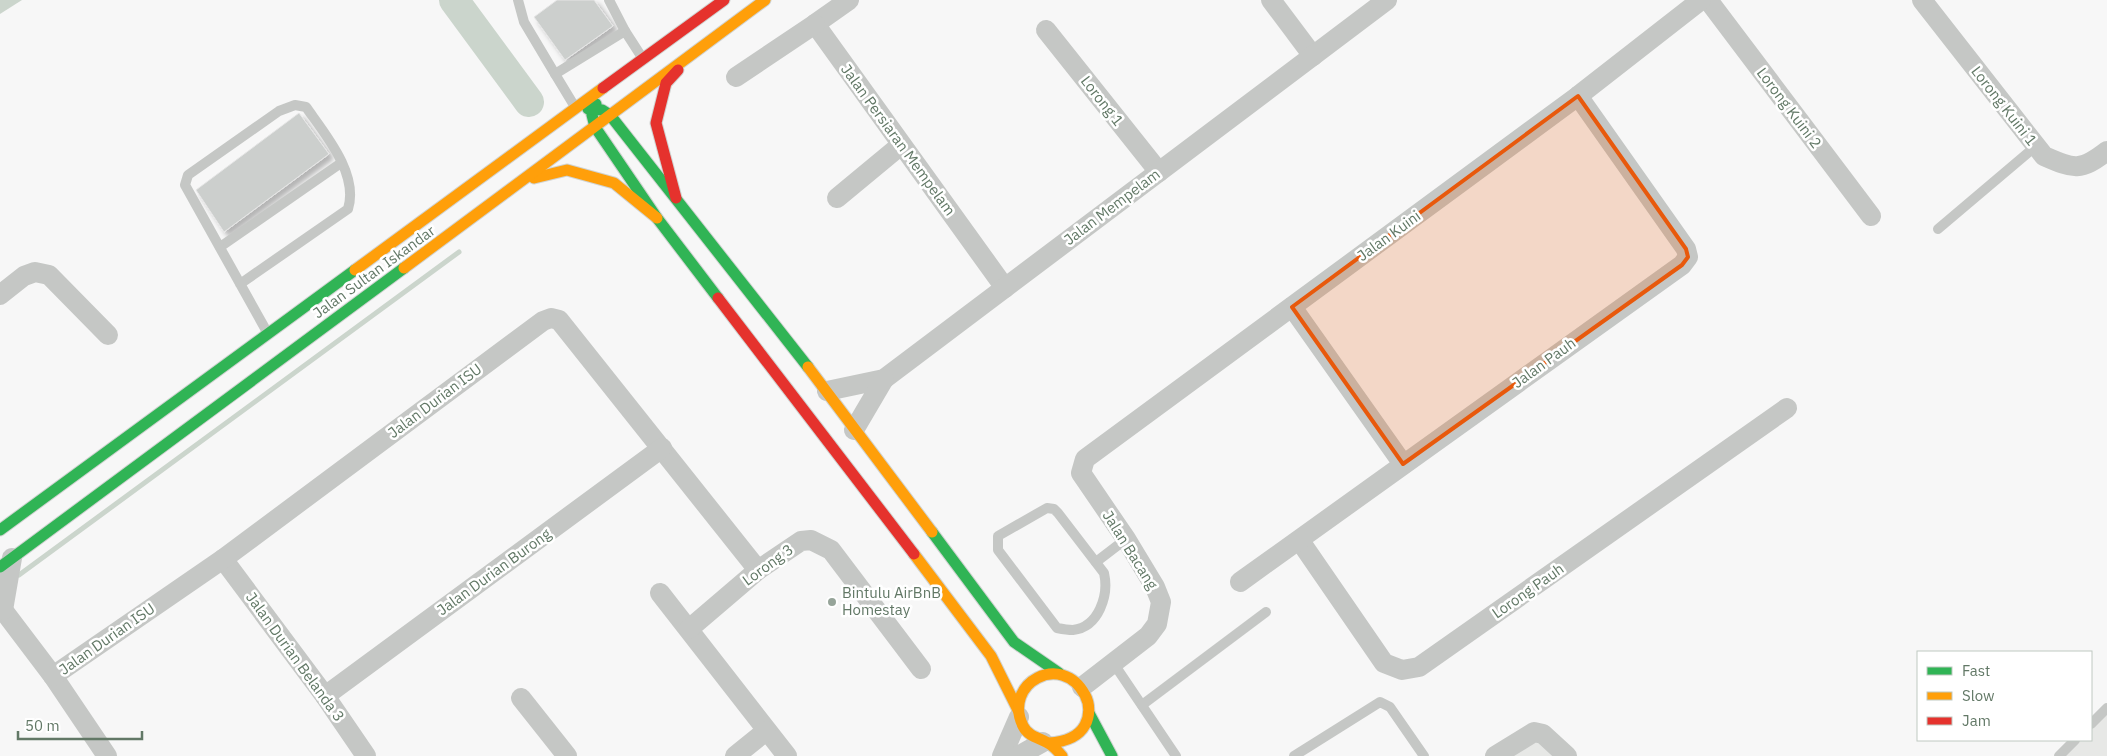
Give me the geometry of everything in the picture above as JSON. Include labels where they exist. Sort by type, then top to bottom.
[{"type":"main road","points":[[0,530],[558,119],[643,59],[706,6],[724,0]]},
{"type":"main road","name":"Jalan Sultan Iskandar","points":[[6,562],[525,180],[765,0]]},
{"type":"main road","points":[[676,198],[656,123],[666,83],[696,51]]},
{"type":"main road","points":[[615,79],[600,97],[594,109],[592,115],[595,127],[657,218],[991,656],[1024,728],[1032,736],[1046,742],[1062,756]]},
{"type":"main road","points":[[558,119],[594,109],[602,110],[610,115],[827,391],[854,430],[1014,642],[1059,673],[1076,680],[1082,687],[1089,704],[1086,723],[1070,739],[1046,742]]},
{"type":"main road","points":[[525,180],[567,170],[614,183],[657,218]]},
{"type":"main road","points":[[1019,714],[1019,700],[1030,682],[1038,676],[1059,673]]},
{"type":"main road","points":[[1089,713],[1112,756]]},
{"type":"street","points":[[736,77],[849,0]]},
{"type":"street","points":[[1271,0],[1313,56]]},
{"type":"street","name":"Jalan Mempelam","points":[[827,391],[884,380],[1387,0]]},
{"type":"street","name":"Jalan Kuini","points":[[1080,473],[1085,459],[1578,96],[1701,0]]},
{"type":"street","name":"Lorong Kuini 2","points":[[1708,0],[1871,216]]},
{"type":"street","name":"Lorong Kuini 1","points":[[1922,0],[2044,156],[2069,167],[2089,165],[2107,152]]},
{"type":"street","name":"Jalan Persiaran Mempelam","points":[[816,24],[1005,288]]},
{"type":"street","name":"Lorong 1","points":[[1046,30],[1159,172]]},
{"type":"street","name":"Jalan Pauh","points":[[1240,582],[1300,541],[1403,464],[1682,265],[1688,257],[1686,249],[1578,96]]},
{"type":"street","points":[[837,198],[901,145]]},
{"type":"street","points":[[0,295],[24,276],[36,272],[50,275],[108,335]]},
{"type":"street","points":[[1292,307],[1403,464]]},
{"type":"street","name":"Jalan Durian ISU","points":[[53,676],[223,559],[535,326],[551,318],[559,320],[758,570]]},
{"type":"street","points":[[854,430],[884,380]]},
{"type":"street","name":"Lorong Pauh","points":[[1300,541],[1384,663],[1402,670],[1419,667],[1787,408]]},
{"type":"street","name":"Jalan Durian Burong","points":[[325,696],[662,448]]},
{"type":"street","name":"Jalan Bacang","points":[[1080,473],[1126,539],[1155,587],[1161,602],[1157,624],[1148,636],[1082,687]]},
{"type":"street","name":"Lorong 3","points":[[689,629],[758,570],[801,542],[811,540],[830,550],[921,669]]},
{"type":"street","name":"Jalan Durian Belanda 3","points":[[223,559],[325,696],[366,756]]},
{"type":"street","points":[[6,562],[2,610],[53,676],[107,756]]},
{"type":"street","points":[[660,593],[787,756]]},
{"type":"street","points":[[521,698],[567,756]]},
{"type":"street","points":[[1002,756],[1019,714]]},
{"type":"street","points":[[734,756],[766,731]]},
{"type":"street","points":[[1495,756],[1534,732],[1543,734],[1567,756]]},
{"type":"street","points":[[1018,756],[1046,742]]},
{"type":"lane","points":[[518,0],[524,22],[575,108]]},
{"type":"lane","points":[[609,0],[625,31],[643,59]]},
{"type":"lane","points":[[555,74],[625,31]]},
{"type":"lane","points":[[240,284],[348,208],[352,196],[336,149],[306,107],[295,105],[279,111],[188,175],[184,185],[189,196],[268,333]]},
{"type":"lane","points":[[1938,229],[2036,146]]},
{"type":"lane","points":[[220,247],[341,163]]},
{"type":"lane","points":[[1047,508],[1054,509],[1096,562],[1106,581],[1103,606],[1090,623],[1074,630],[1058,628],[998,550],[996,541],[998,536],[1047,508]]},
{"type":"lane","points":[[1096,562],[1126,539]]},
{"type":"lane","points":[[1142,705],[1266,612]]},
{"type":"lane","points":[[1114,664],[1176,756]]},
{"type":"lane","points":[[1294,756],[1380,702],[1390,707],[1424,756]]},
{"type":"lane","points":[[2092,723],[2107,708]]},
{"type":"lane","points":[[2059,756],[2074,741]]},
{"type":"highlighted area","points":[[1578,96],[1686,249],[1688,257],[1682,265],[1403,464],[1292,307]]},
{"type":"shaded area","points":[[0,0],[22,0],[0,14]]},
{"type":"shaded area","points":[[2107,708],[2107,756],[2059,756],[2074,741],[2092,741],[2092,723]]},
{"type":"shaded area","points":[[1543,734],[1565,756],[1505,756]]},
{"type":"building","points":[[557,0],[594,0],[613,26],[565,60],[534,17]]},
{"type":"building","points":[[299,113],[329,154],[224,232],[196,190]]},
{"type":"waterway","points":[[454,0],[529,102]]},
{"type":"waterway","points":[[19,575],[459,252]]},
{"type":"traffic: fast","points":[[596,104],[592,115],[595,127],[657,218],[718,298]]},
{"type":"traffic: fast","points":[[588,109],[602,110],[610,115],[808,367]]},
{"type":"traffic: fast","points":[[0,567],[404,268]]},
{"type":"traffic: fast","points":[[0,530],[355,270]]},
{"type":"traffic: fast","points":[[932,532],[1014,642],[1059,673]]},
{"type":"traffic: fast","points":[[1089,713],[1112,756]]},
{"type":"traffic: slow","points":[[404,268],[765,0]]},
{"type":"traffic: slow","points":[[355,270],[603,88]]},
{"type":"traffic: slow","points":[[534,178],[567,170],[614,183],[657,218]]},
{"type":"traffic: slow","points":[[808,367],[932,532]]},
{"type":"traffic: slow","points":[[914,554],[991,656],[1018,710]]},
{"type":"traffic: slow","points":[[1049,743],[1060,742],[1074,736],[1085,725],[1089,714],[1089,706],[1085,695],[1075,682],[1063,675],[1050,674],[1038,678],[1027,686],[1021,697],[1019,711],[1026,730],[1051,745],[1062,756]]},
{"type":"traffic: jam","points":[[603,88],[724,0]]},
{"type":"traffic: jam","points":[[676,198],[656,123],[666,83],[678,70]]},
{"type":"traffic: jam","points":[[718,298],[914,554]]},
{"type":"place","name":"Bintulu AirBnB Homestay","points":[[832,602]]}]
